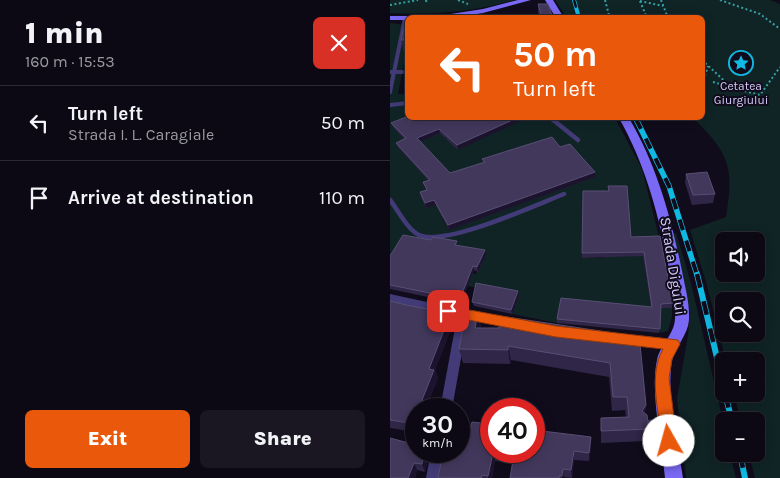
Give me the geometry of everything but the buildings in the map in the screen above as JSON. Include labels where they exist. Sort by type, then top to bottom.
[{"type":"street","points":[[452,15],[483,11],[527,0]]},
{"type":"street","points":[[549,0],[558,15]]},
{"type":"street","points":[[390,18],[405,18]]},
{"type":"street","name":"Strada Digului","points":[[625,120],[638,139],[664,211],[683,314],[680,332],[663,367],[674,478]]},
{"type":"street","points":[[390,298],[521,326]]},
{"type":"street","points":[[448,398],[463,315]]},
{"type":"street","points":[[605,337],[673,344]]},
{"type":"street","points":[[433,478],[436,463]]},
{"type":"lane","points":[[399,90],[390,91],[392,72],[405,22]]},
{"type":"lane","points":[[392,72],[402,72]]},
{"type":"lane","points":[[390,105],[405,104]]},
{"type":"lane","points":[[553,120],[578,140]]},
{"type":"lane","points":[[390,200],[414,232],[421,236],[436,238],[457,234],[564,194]]},
{"type":"lane","points":[[645,423],[667,422]]},
{"type":"path","points":[[390,5],[418,0]]},
{"type":"path","points":[[426,0],[427,4]]},
{"type":"path","points":[[459,0],[464,0]]},
{"type":"path","points":[[459,0],[474,7]]},
{"type":"path","points":[[605,0],[610,15]]},
{"type":"path","points":[[640,0],[663,6]]},
{"type":"path","points":[[640,0],[647,15]]},
{"type":"path","points":[[661,0],[667,15]]},
{"type":"path","points":[[720,0],[753,10],[767,17],[780,29]]},
{"type":"path","points":[[705,62],[732,88]]},
{"type":"path","points":[[705,76],[708,65]]},
{"type":"path","points":[[713,82],[760,95],[780,67]]},
{"type":"green space","points":[[390,0],[514,0],[468,10],[405,14],[390,13]]},
{"type":"green space","points":[[555,0],[770,0],[780,4],[780,478],[755,478],[751,462],[765,462],[765,412],[739,412],[736,402],[765,402],[765,352],[724,352],[721,342],[765,342],[765,292],[715,292],[715,318],[690,230],[726,217],[729,173],[722,152],[695,120],[705,120],[705,15],[565,15]]},
{"type":"green space","points":[[390,23],[405,25],[405,58],[398,94],[405,94],[405,120],[616,120],[642,169],[660,241],[641,242],[651,308],[672,308],[672,317],[668,331],[659,333],[660,313],[561,303],[557,323],[512,314],[518,296],[390,270]],"holes":[[[486,167],[428,194],[424,187]],[[594,177],[449,230],[442,218]],[[602,196],[603,258],[582,258]],[[485,255],[476,274],[447,268]]]},
{"type":"green space","points":[[676,233],[691,283],[715,386],[715,402],[719,402],[721,412],[715,412],[715,462],[732,462],[736,478],[686,478],[677,399],[690,313],[673,234]]},
{"type":"railway","points":[[574,0],[578,15]]},
{"type":"railway","points":[[636,120],[669,186],[697,275]]},
{"type":"railway","points":[[697,274],[716,352]]},
{"type":"railway","points":[[727,402],[730,412]]},
{"type":"railway","points":[[742,462],[745,478]]},
{"type":"place","name":"Cetatea Giurgiului","points":[[741,63]]},
{"type":"route","points":[[448,311],[521,326],[673,344],[665,358],[662,378],[669,441]]}]
